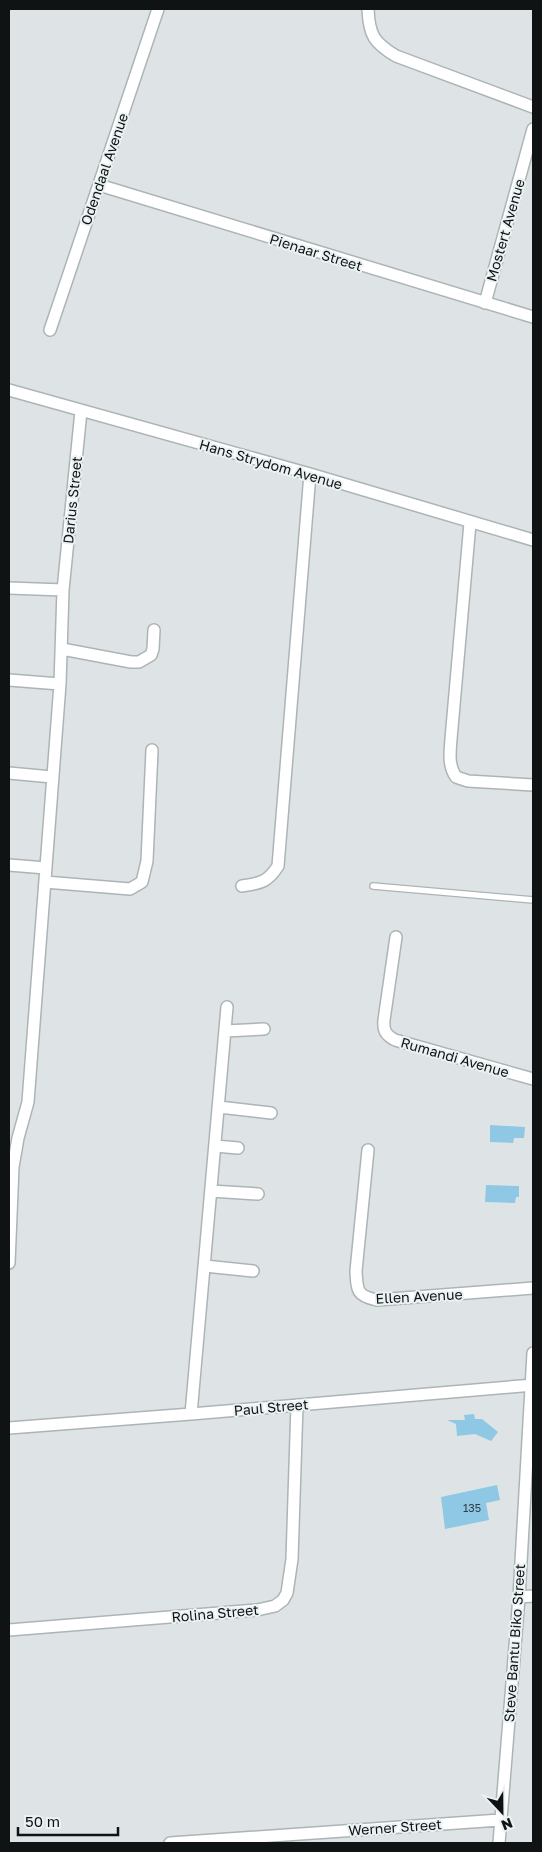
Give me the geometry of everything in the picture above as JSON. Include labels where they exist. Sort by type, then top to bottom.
[{"type":"street","name":"Odendaal Avenue","points":[[50,330],[158,9]]},
{"type":"street","points":[[368,9],[369,27],[380,46],[396,56],[533,107]]},
{"type":"street","name":"Mostert Avenue","points":[[485,303],[533,129]]},
{"type":"street","name":"Pienaar Street","points":[[99,185],[533,317]]},
{"type":"street","name":"Hans Strydom Avenue","points":[[9,390],[310,474],[470,523],[533,540]]},
{"type":"street","name":"Darius Street","points":[[9,1262],[13,1167],[18,1138],[28,1102],[60,684],[63,590],[81,411]]},
{"type":"street","points":[[242,886],[263,882],[273,874],[278,866],[310,474]]},
{"type":"street","points":[[470,523],[451,739],[450,760],[452,770],[456,777],[468,781],[533,785]]},
{"type":"street","points":[[9,588],[63,590]]},
{"type":"street","points":[[62,649],[139,662],[151,655],[154,630]]},
{"type":"street","points":[[9,680],[60,684]]},
{"type":"street","points":[[45,882],[130,889],[142,882],[147,861],[152,750]]},
{"type":"street","points":[[9,773],[52,777]]},
{"type":"street","points":[[9,865],[46,868]]},
{"type":"street","name":"Rumandi Avenue","points":[[396,937],[384,1020],[385,1034],[395,1040],[533,1079]]},
{"type":"street","points":[[191,1414],[227,1007]]},
{"type":"street","points":[[225,1031],[264,1029]]},
{"type":"street","points":[[219,1107],[272,1113]]},
{"type":"street","points":[[215,1146],[238,1148]]},
{"type":"street","name":"Ellen Avenue","points":[[368,1150],[356,1271],[360,1293],[365,1298],[378,1300],[533,1288]]},
{"type":"street","points":[[211,1191],[258,1194]]},
{"type":"street","points":[[205,1266],[253,1271]]},
{"type":"street","name":"Steve Bantu Biko Street","points":[[499,1843],[519,1597],[533,1353]]},
{"type":"street","name":"Paul Street","points":[[9,1428],[532,1386]]},
{"type":"street","name":"Rolina Street","points":[[9,1630],[257,1610],[275,1606],[283,1600],[288,1593],[292,1559],[298,1405]]},
{"type":"street","points":[[519,1597],[533,1596]]},
{"type":"street","name":"Werner Street","points":[[170,1843],[271,1839],[500,1820]]},
{"type":"lane","points":[[373,886],[533,900]]},
{"type":"building","points":[[490,1125],[525,1127],[524,1138],[514,1138],[513,1143],[490,1142]]},
{"type":"building","points":[[486,1185],[519,1186],[519,1197],[516,1197],[515,1203],[485,1202]]},
{"type":"building","points":[[474,1414],[475,1419],[482,1419],[498,1432],[491,1441],[475,1434],[457,1436],[456,1424],[447,1420],[465,1420],[464,1415]]},
{"type":"building","points":[[497,1485],[500,1500],[486,1503],[489,1520],[445,1529],[441,1497]]}]
